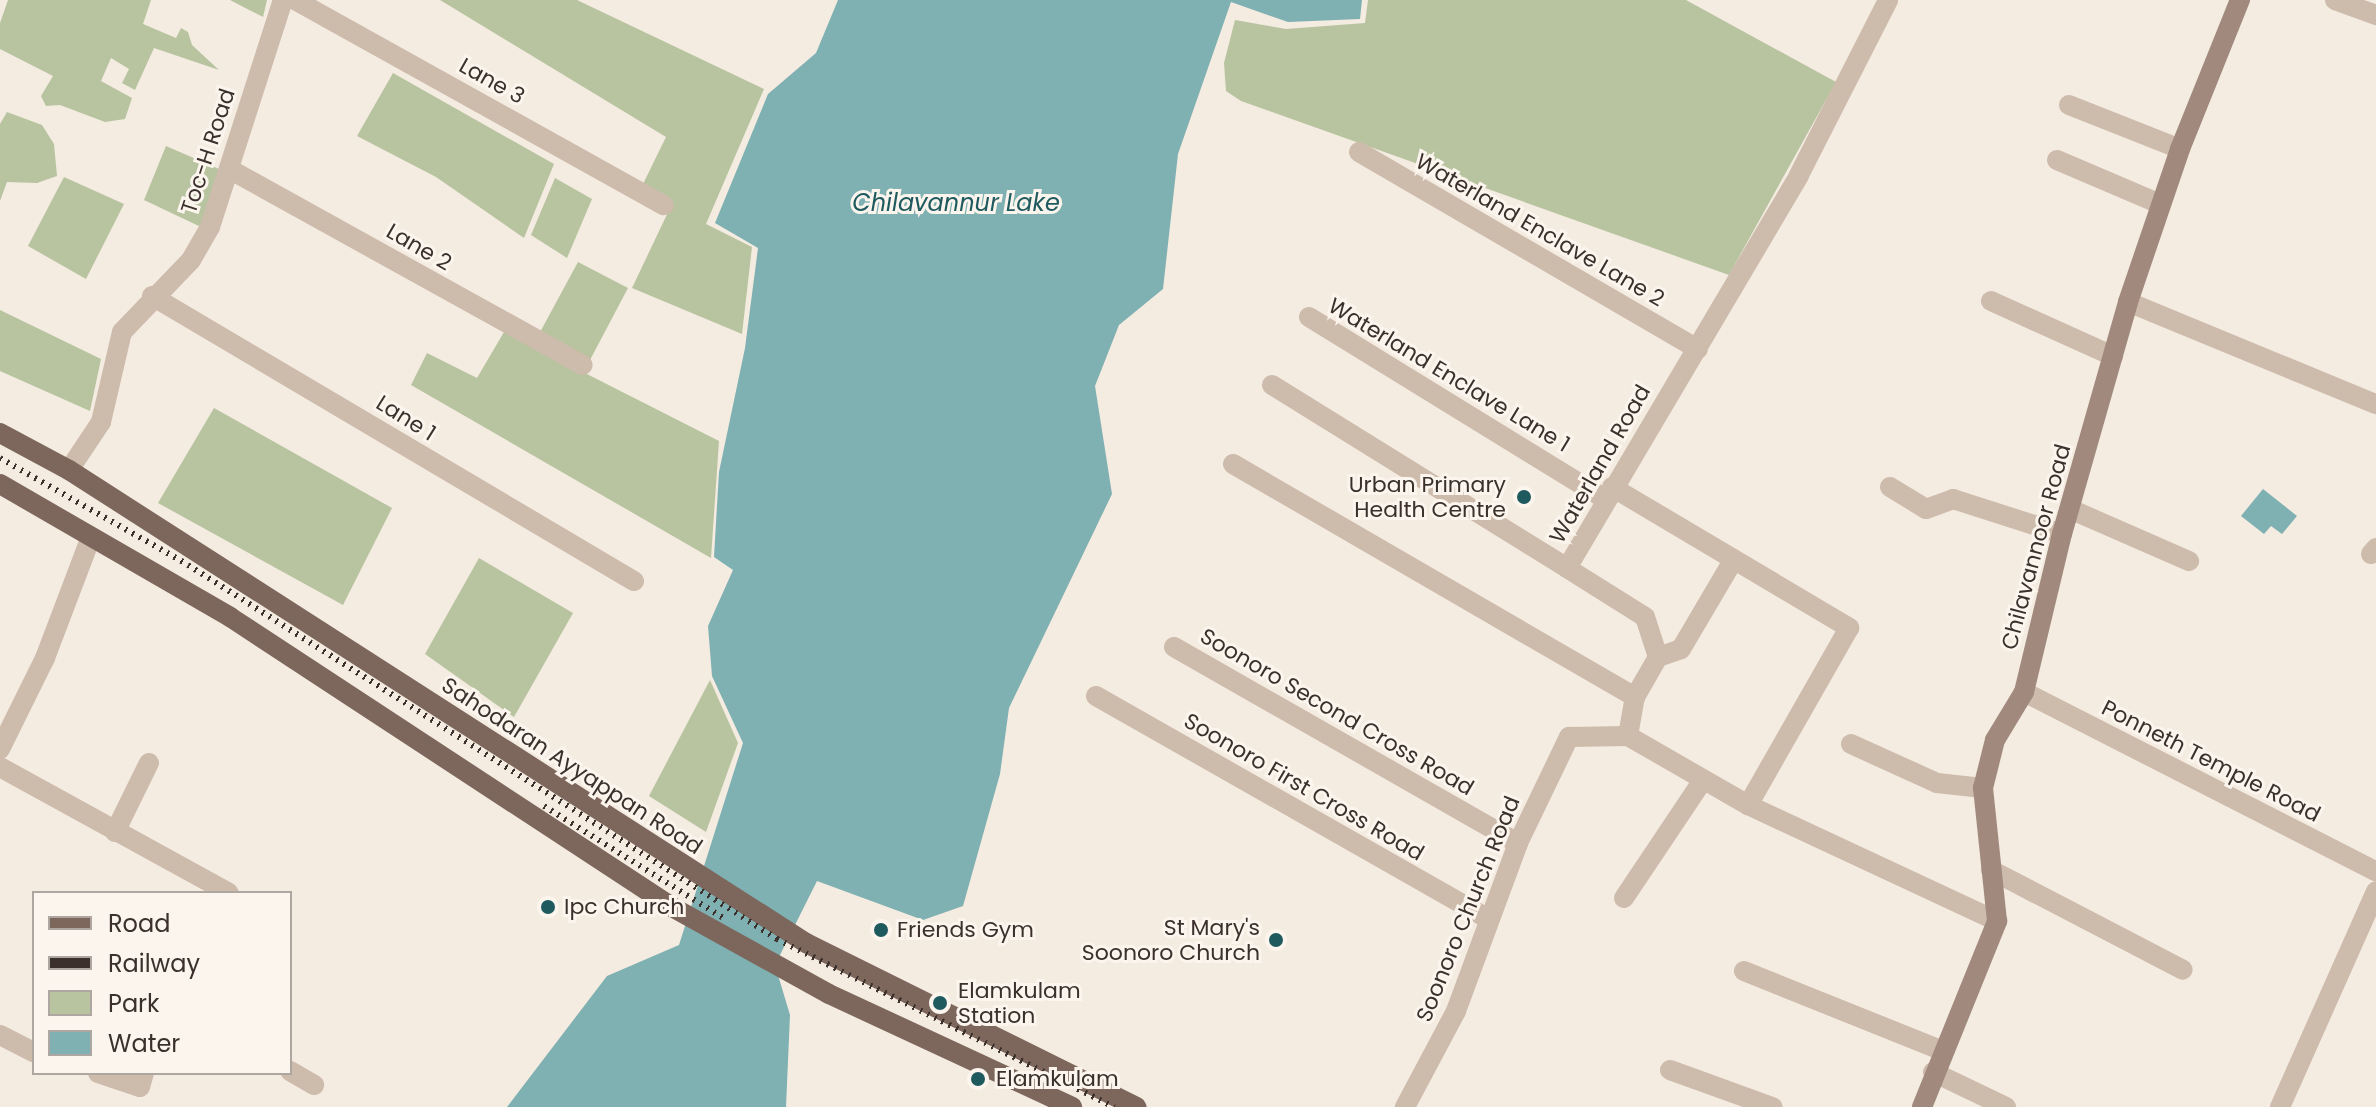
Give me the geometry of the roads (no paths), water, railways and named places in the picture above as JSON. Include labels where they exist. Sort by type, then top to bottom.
[{"type":"main road","name":"Sahodaran Ayyappan Road","points":[[0,433],[69,470],[806,943],[1136,1107]]},
{"type":"main road","points":[[0,484],[230,617],[672,907],[775,965],[1072,1107]]},
{"type":"main road","points":[[230,617],[247,586]]},
{"type":"street","name":"Toc-H Road","points":[[69,470],[101,422],[122,332],[152,296],[191,260],[231,170],[243,115],[283,0]]},
{"type":"street","name":"Lane 3","points":[[295,0],[664,205]]},
{"type":"street","name":"Waterland Road","points":[[1658,657],[1645,617],[1567,568],[1799,175],[1888,0]]},
{"type":"street","name":"Chilavannoor Road","points":[[1922,1107],[1933,1072],[1997,921],[1983,788],[1995,740],[2024,692],[2062,534],[2128,302],[2180,149],[2240,0]]},
{"type":"street","points":[[2335,0],[2376,15]]},
{"type":"street","points":[[2069,105],[2180,149]]},
{"type":"street","name":"Waterland Enclave Lane 2","points":[[1359,152],[1698,349]]},
{"type":"street","points":[[2057,160],[2160,204]]},
{"type":"street","name":"Lane 2","points":[[231,170],[583,365]]},
{"type":"street","name":"Lane 1","points":[[152,296],[634,581]]},
{"type":"street","points":[[1991,301],[2113,356]]},
{"type":"street","points":[[2128,302],[2376,404]]},
{"type":"street","name":"Waterland Enclave Lane 1","points":[[1309,317],[1609,493],[1734,559],[1849,628],[1748,805]]},
{"type":"street","points":[[1272,385],[1567,568]]},
{"type":"street","points":[[1233,464],[1635,697]]},
{"type":"street","points":[[1890,487],[1926,509],[1953,499],[2062,534]]},
{"type":"street","points":[[2070,509],[2189,561]]},
{"type":"street","points":[[0,749],[45,658],[91,537]]},
{"type":"street","points":[[1734,559],[1681,649],[1658,657],[1635,697],[1628,736],[1748,805],[1997,921]]},
{"type":"street","name":"Soonoro Second Cross Road","points":[[1174,647],[1518,843]]},
{"type":"street","name":"Ponneth Temple Road","points":[[2024,692],[2376,871]]},
{"type":"street","name":"Soonoro First Cross Road","points":[[1096,696],[1489,919]]},
{"type":"street","name":"Soonoro Church Road","points":[[1405,1107],[1456,1011],[1518,843],[1569,737],[1628,736]]},
{"type":"street","points":[[1851,744],[1937,783],[1983,788]]},
{"type":"street","points":[[115,832],[149,763]]},
{"type":"street","points":[[0,767],[225,891]]},
{"type":"street","points":[[1624,898],[1703,780]]},
{"type":"street","points":[[1991,870],[2183,970]]},
{"type":"street","points":[[2280,1107],[2376,891]]},
{"type":"street","points":[[1744,971],[1943,1051]]},
{"type":"street","points":[[0,1035],[32,1051]]},
{"type":"street","points":[[1670,1070],[1772,1107]]},
{"type":"street","points":[[292,1072],[314,1085]]},
{"type":"street","points":[[1933,1072],[2006,1107]]},
{"type":"street","points":[[104,1075],[140,1087],[143,1075]]},
{"type":"water","name":"Chilavannur Lake","points":[[838,0],[1362,0],[1360,19],[1288,22],[1231,2],[1178,154],[1163,289],[1119,325],[1095,386],[1112,494],[1009,708],[1000,774],[963,906],[923,920],[817,881],[775,965],[790,1015],[786,1107],[507,1107],[607,976],[679,945],[743,743],[712,676],[708,626],[733,570],[714,557],[719,472],[745,348],[758,248],[715,223],[768,94],[816,53]]},
{"type":"water","points":[[2263,489],[2297,516],[2282,534],[2271,526],[2264,534],[2241,516]]},
{"type":"railway","points":[[0,458],[188,565],[777,939],[1114,1107]]},
{"type":"railway","points":[[544,806],[723,918]]},
{"type":"place","name":"Urban Primary Health Centre","points":[[1524,497]]},
{"type":"place","name":"Ipc Church","points":[[548,907]]},
{"type":"place","name":"Friends Gym","points":[[881,930]]},
{"type":"place","name":"St Mary's Soonoro Church","points":[[1276,940]]},
{"type":"place","name":"Elamkulam Station","points":[[940,1003]]},
{"type":"place","name":"Elamkulam","points":[[978,1079]]}]
